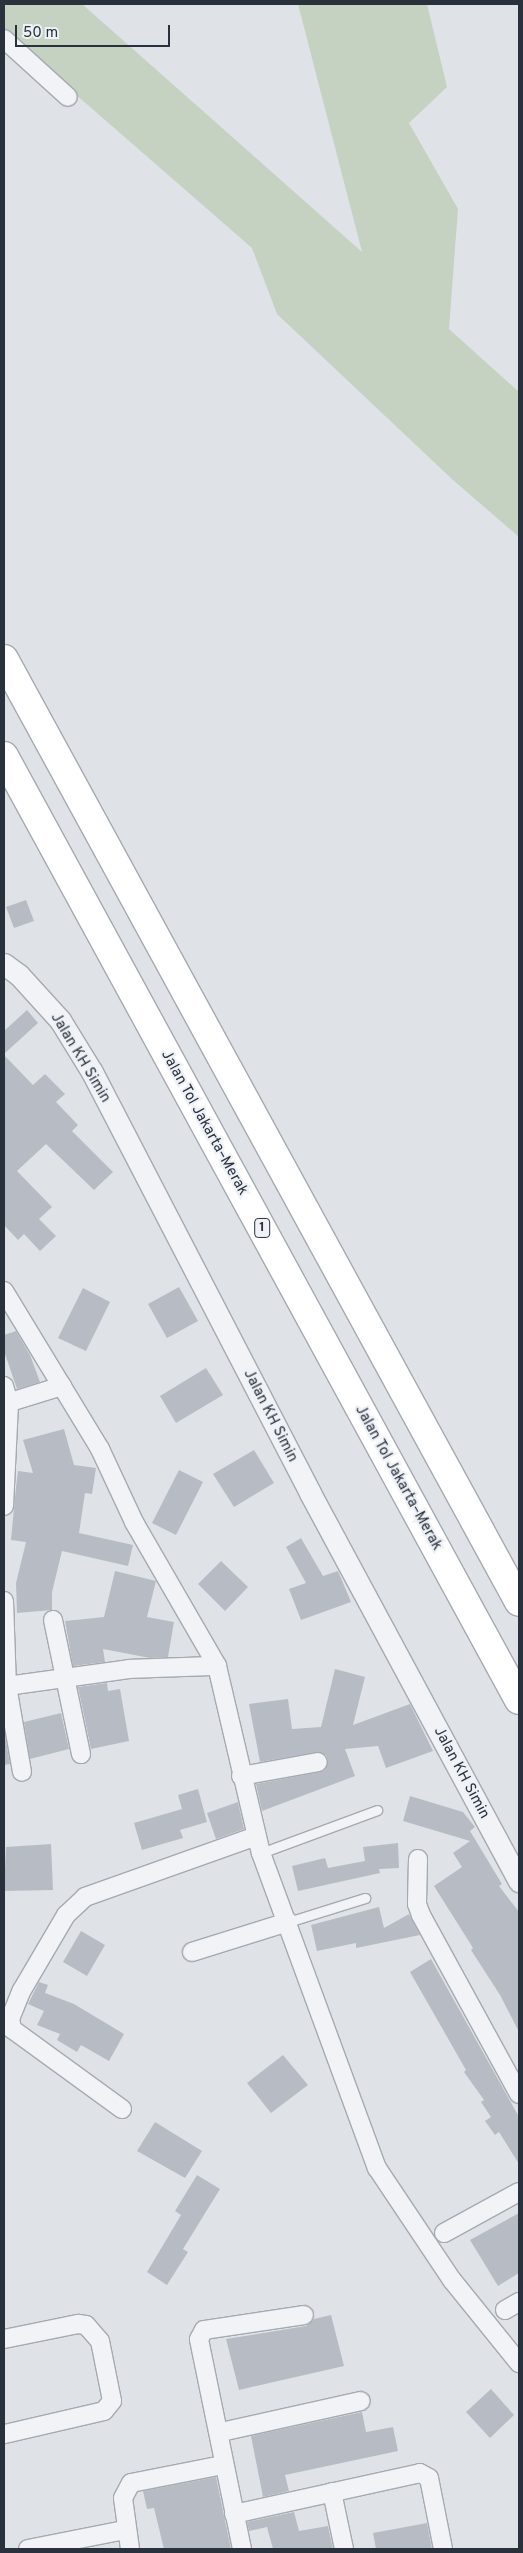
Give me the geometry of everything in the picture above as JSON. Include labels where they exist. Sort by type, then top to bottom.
[{"type":"highway","points":[[4,659],[519,1602]]},
{"type":"highway","name":"Jalan Tol Jakarta–Merak","points":[[4,756],[519,1700]]},
{"type":"street","points":[[4,39],[68,97]]},
{"type":"street","name":"Jalan KH Simin","points":[[4,964],[18,975],[60,1020],[92,1072],[310,1493],[519,1881]]},
{"type":"street","points":[[4,1291],[100,1449],[134,1522],[217,1666],[241,1776],[261,1853],[377,2168],[452,2280],[519,2363]]},
{"type":"street","points":[[4,1386],[6,1404],[4,1506]]},
{"type":"street","points":[[6,1404],[62,1386]]},
{"type":"street","points":[[4,1601],[7,1686],[22,1772]]},
{"type":"street","points":[[53,1620],[81,1754]]},
{"type":"street","points":[[7,1686],[129,1669],[217,1666]]},
{"type":"street","points":[[241,1776],[318,1762]]},
{"type":"street","points":[[122,2109],[12,2029],[12,2013],[22,1990],[66,1915],[85,1897],[256,1836]]},
{"type":"street","points":[[418,1859],[417,1904],[423,1920],[519,2094]]},
{"type":"street","points":[[192,1952],[288,1922]]},
{"type":"street","points":[[444,2233],[519,2192]]},
{"type":"street","points":[[242,2549],[223,2465],[220,2432],[199,2344],[202,2334],[304,2315]]},
{"type":"street","points":[[4,2339],[78,2324],[86,2325],[100,2341],[112,2401],[104,2411],[4,2434]]},
{"type":"street","points":[[220,2432],[360,2401]]},
{"type":"street","points":[[130,2549],[125,2530],[123,2498],[131,2483],[223,2465]]},
{"type":"street","points":[[234,2514],[410,2474],[425,2474],[429,2478],[443,2549]]},
{"type":"street","points":[[332,2492],[344,2549]]},
{"type":"street","points":[[28,2549],[125,2530]]},
{"type":"lane","points":[[261,1853],[377,1810]]},
{"type":"lane","points":[[288,1922],[365,1898]]},
{"type":"green space","points":[[4,4],[82,4],[362,252],[298,4],[427,4],[447,87],[409,123],[458,209],[449,329],[519,392],[519,537],[453,480],[277,314],[252,248],[4,32]]},
{"type":"building","points":[[26,900],[34,921],[14,928],[6,907]]},
{"type":"building","points":[[27,1010],[38,1023],[4,1054],[4,1031]]},
{"type":"building","points":[[4,1055],[33,1085],[45,1074],[65,1094],[56,1102],[78,1125],[72,1131],[113,1172],[94,1190],[46,1144],[17,1171],[52,1207],[39,1219],[56,1236],[40,1251],[24,1234],[18,1240],[4,1225]]},
{"type":"building","points":[[179,1287],[198,1321],[167,1338],[148,1304]]},
{"type":"building","points":[[83,1288],[110,1302],[86,1351],[58,1338]]},
{"type":"building","points":[[16,1331],[30,1355],[40,1382],[17,1389],[4,1351],[4,1335]]},
{"type":"building","points":[[206,1368],[223,1395],[176,1423],[160,1396]]},
{"type":"building","points":[[64,1429],[74,1465],[96,1468],[92,1494],[85,1493],[79,1533],[133,1545],[128,1566],[62,1551],[52,1592],[52,1610],[17,1613],[16,1583],[26,1542],[11,1540],[16,1487],[18,1471],[33,1473],[23,1440]]},
{"type":"building","points":[[254,1450],[274,1483],[234,1507],[213,1474]]},
{"type":"building","points":[[179,1470],[203,1482],[176,1535],[152,1523]]},
{"type":"building","points":[[301,1538],[323,1576],[338,1571],[351,1602],[301,1620],[289,1589],[306,1583],[286,1547]]},
{"type":"building","points":[[221,1561],[248,1587],[225,1611],[198,1584]]},
{"type":"building","points":[[115,1571],[156,1581],[147,1617],[174,1622],[168,1657],[150,1658],[103,1649],[105,1662],[73,1666],[65,1621],[104,1617]]},
{"type":"building","points":[[335,1669],[365,1677],[353,1725],[410,1704],[433,1751],[386,1768],[378,1746],[345,1749],[355,1776],[262,1811],[256,1784],[320,1772],[325,1770],[328,1761],[326,1755],[317,1752],[260,1762],[249,1704],[288,1699],[292,1729],[321,1727]]},
{"type":"building","points":[[107,1683],[108,1691],[120,1689],[129,1741],[91,1749],[78,1687]]},
{"type":"building","points":[[61,1713],[69,1749],[30,1759],[24,1722]]},
{"type":"building","points":[[4,1729],[10,1764],[4,1765]]},
{"type":"building","points":[[198,1789],[207,1822],[180,1830],[183,1838],[142,1850],[134,1823],[182,1809],[178,1795]]},
{"type":"building","points":[[410,1796],[463,1812],[475,1827],[470,1831],[502,1884],[499,1886],[519,1912],[519,2032],[500,1995],[471,1950],[473,1948],[434,1886],[462,1867],[453,1853],[470,1841],[403,1821]]},
{"type":"building","points":[[238,1802],[244,1829],[216,1839],[207,1813]]},
{"type":"building","points":[[398,1843],[399,1868],[379,1869],[380,1873],[298,1891],[292,1866],[325,1858],[328,1868],[365,1861],[363,1847]]},
{"type":"building","points":[[51,1844],[53,1890],[4,1891],[6,1847]]},
{"type":"building","points":[[379,1907],[384,1928],[409,1914],[420,1935],[356,1948],[356,1943],[317,1951],[311,1925]]},
{"type":"building","points":[[81,1931],[105,1945],[87,1976],[63,1962]]},
{"type":"building","points":[[431,1959],[519,2117],[519,2164],[499,2132],[495,2135],[485,2121],[491,2117],[481,2102],[484,2100],[464,2072],[466,2070],[410,1972]]},
{"type":"building","points":[[39,1982],[48,1985],[45,1993],[74,2004],[124,2034],[109,2061],[81,2045],[77,2052],[57,2040],[60,2034],[37,2025],[44,2011],[28,2004]]},
{"type":"building","points":[[283,2055],[308,2085],[271,2113],[247,2083]]},
{"type":"building","points":[[155,2122],[202,2151],[185,2178],[137,2151]]},
{"type":"building","points":[[197,2175],[220,2189],[183,2249],[188,2252],[167,2285],[147,2272],[181,2215],[175,2211]]},
{"type":"building","points":[[519,2213],[519,2273],[498,2286],[470,2240]]},
{"type":"building","points":[[331,2315],[344,2366],[239,2390],[226,2339],[306,2326],[314,2319]]},
{"type":"building","points":[[491,2389],[514,2415],[490,2438],[466,2412]]},
{"type":"building","points":[[362,2412],[366,2432],[393,2427],[398,2451],[285,2475],[289,2491],[263,2497],[251,2436]]},
{"type":"building","points":[[216,2477],[231,2549],[164,2549],[154,2508],[147,2509],[143,2491]]},
{"type":"building","points":[[294,2512],[299,2531],[328,2526],[333,2549],[273,2549],[267,2527],[249,2531],[247,2522]]},
{"type":"building","points":[[427,2523],[432,2549],[376,2549],[373,2533]]}]
